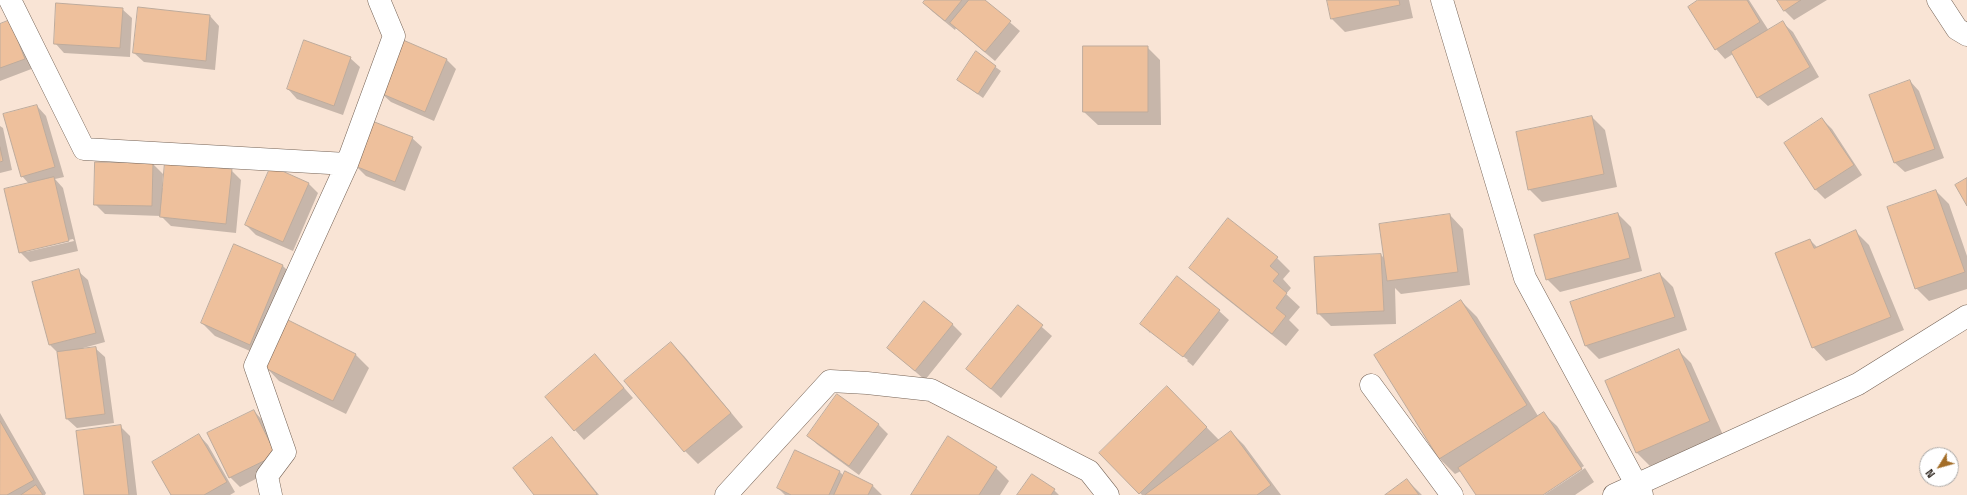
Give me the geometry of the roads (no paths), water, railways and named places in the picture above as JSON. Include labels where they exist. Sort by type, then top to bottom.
[{"type":"street","points":[[10,0],[84,149],[347,164]]},
{"type":"street","points":[[270,495],[267,476],[285,452],[255,366],[347,164],[394,36],[379,0]]},
{"type":"street","points":[[1442,0],[1525,278],[1639,489]]},
{"type":"street","points":[[1938,0],[1957,29],[1967,35]]},
{"type":"street","points":[[1614,495],[1639,489],[1858,384],[1967,316]]},
{"type":"street","points":[[726,495],[830,381],[867,383],[931,390],[1089,471],[1108,495]]},
{"type":"street","points":[[1371,385],[1452,495]]}]
